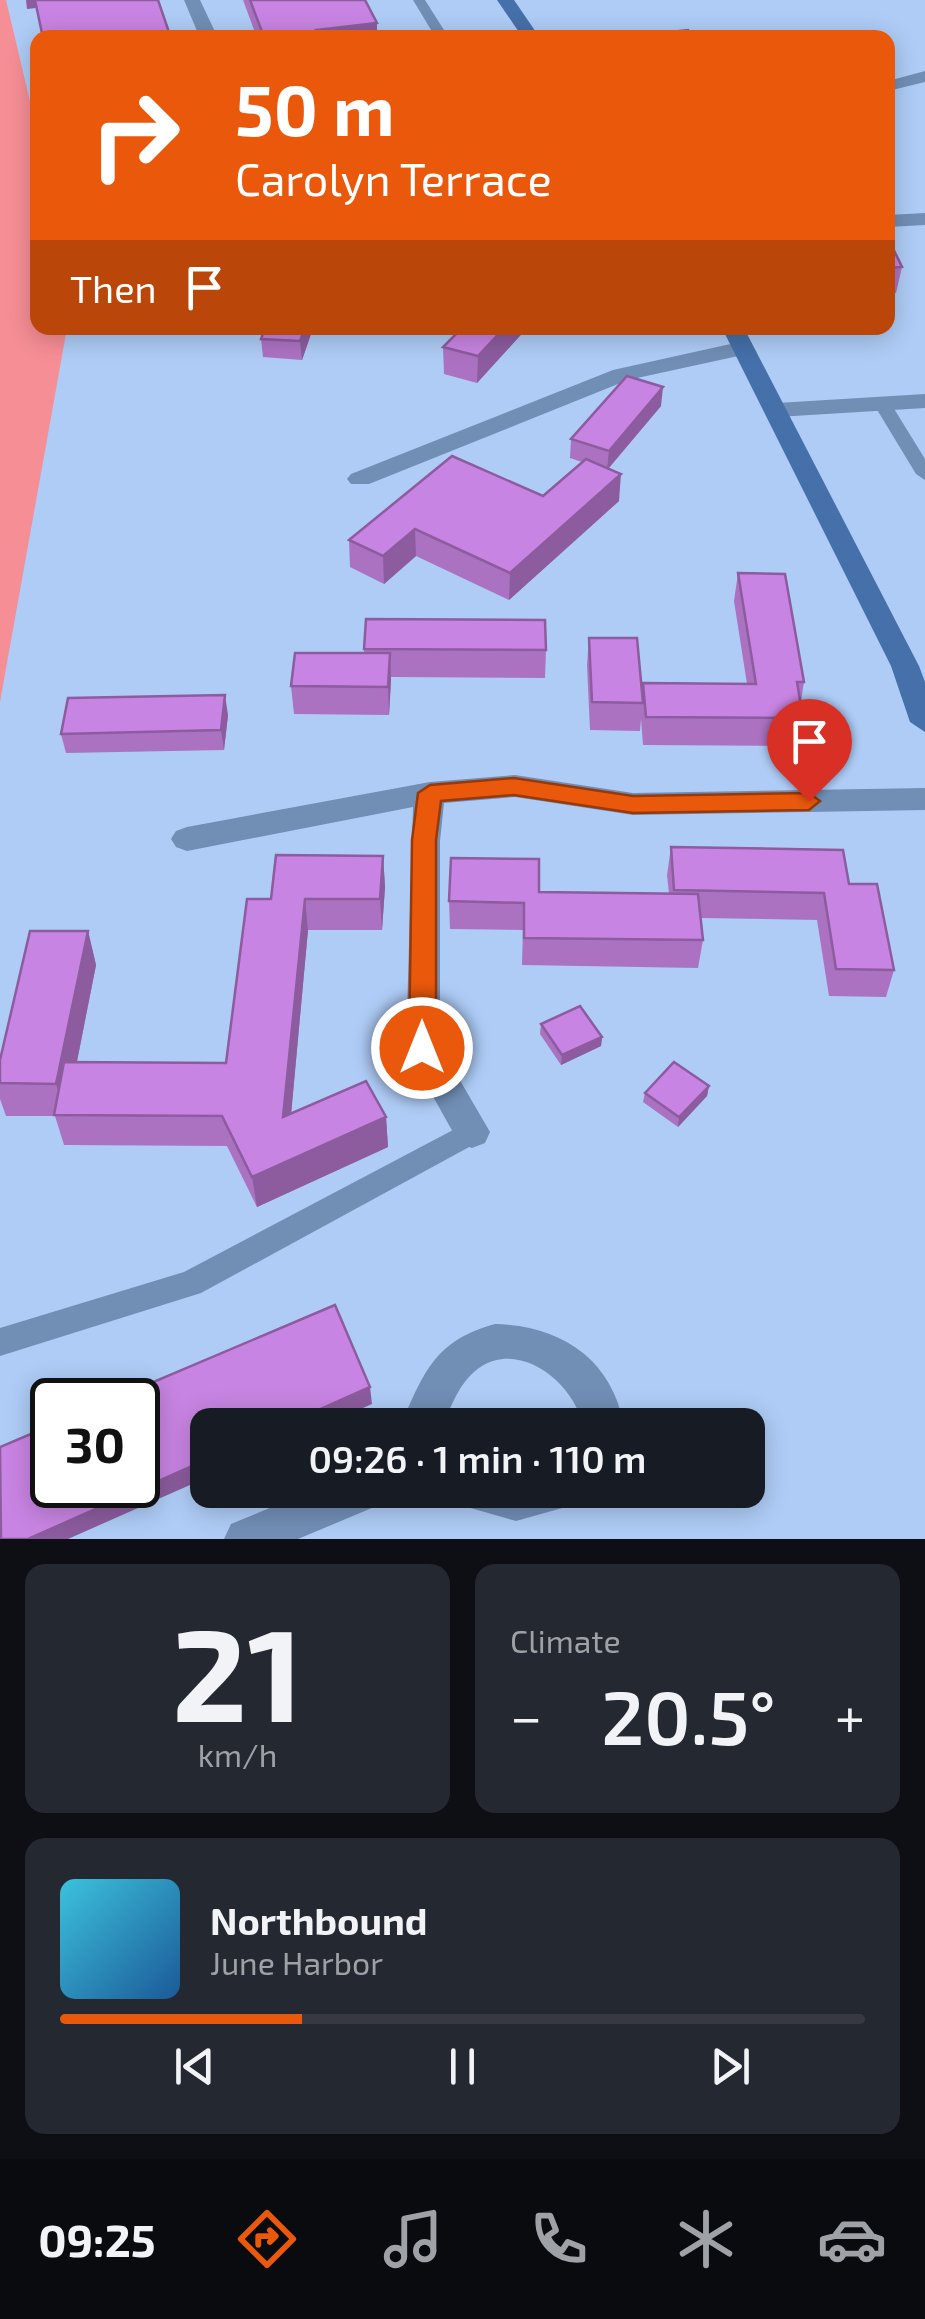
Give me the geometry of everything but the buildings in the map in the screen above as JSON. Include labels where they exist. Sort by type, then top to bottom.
[{"type":"main road","points":[[505,0],[526,30]]},
{"type":"main road","points":[[738,338],[915,666],[925,722]]},
{"type":"street","points":[[192,0],[205,30]]},
{"type":"street","points":[[895,84],[925,76]]},
{"type":"street","points":[[895,220],[925,218]]},
{"type":"street","points":[[360,479],[622,375],[738,338]]},
{"type":"street","points":[[777,410],[925,401]]},
{"type":"street","points":[[187,839],[430,793],[514,786],[633,804],[925,799]]},
{"type":"street","points":[[430,793],[424,840],[422,1048],[472,1132]]},
{"type":"street","points":[[431,1408],[456,1360],[496,1343],[520,1343],[578,1370],[601,1408]]},
{"type":"street","points":[[246,1539],[321,1508]]},
{"type":"lane","points":[[419,0],[438,30]]},
{"type":"lane","points":[[882,404],[925,474]]},
{"type":"lane","points":[[0,1342],[190,1283],[472,1132]]},
{"type":"shaded area","points":[[0,0],[6,0],[30,101],[30,335],[66,335],[0,702]]},
{"type":"route","points":[[422,1048],[424,840],[430,793],[514,786],[633,804],[809,801]]}]
